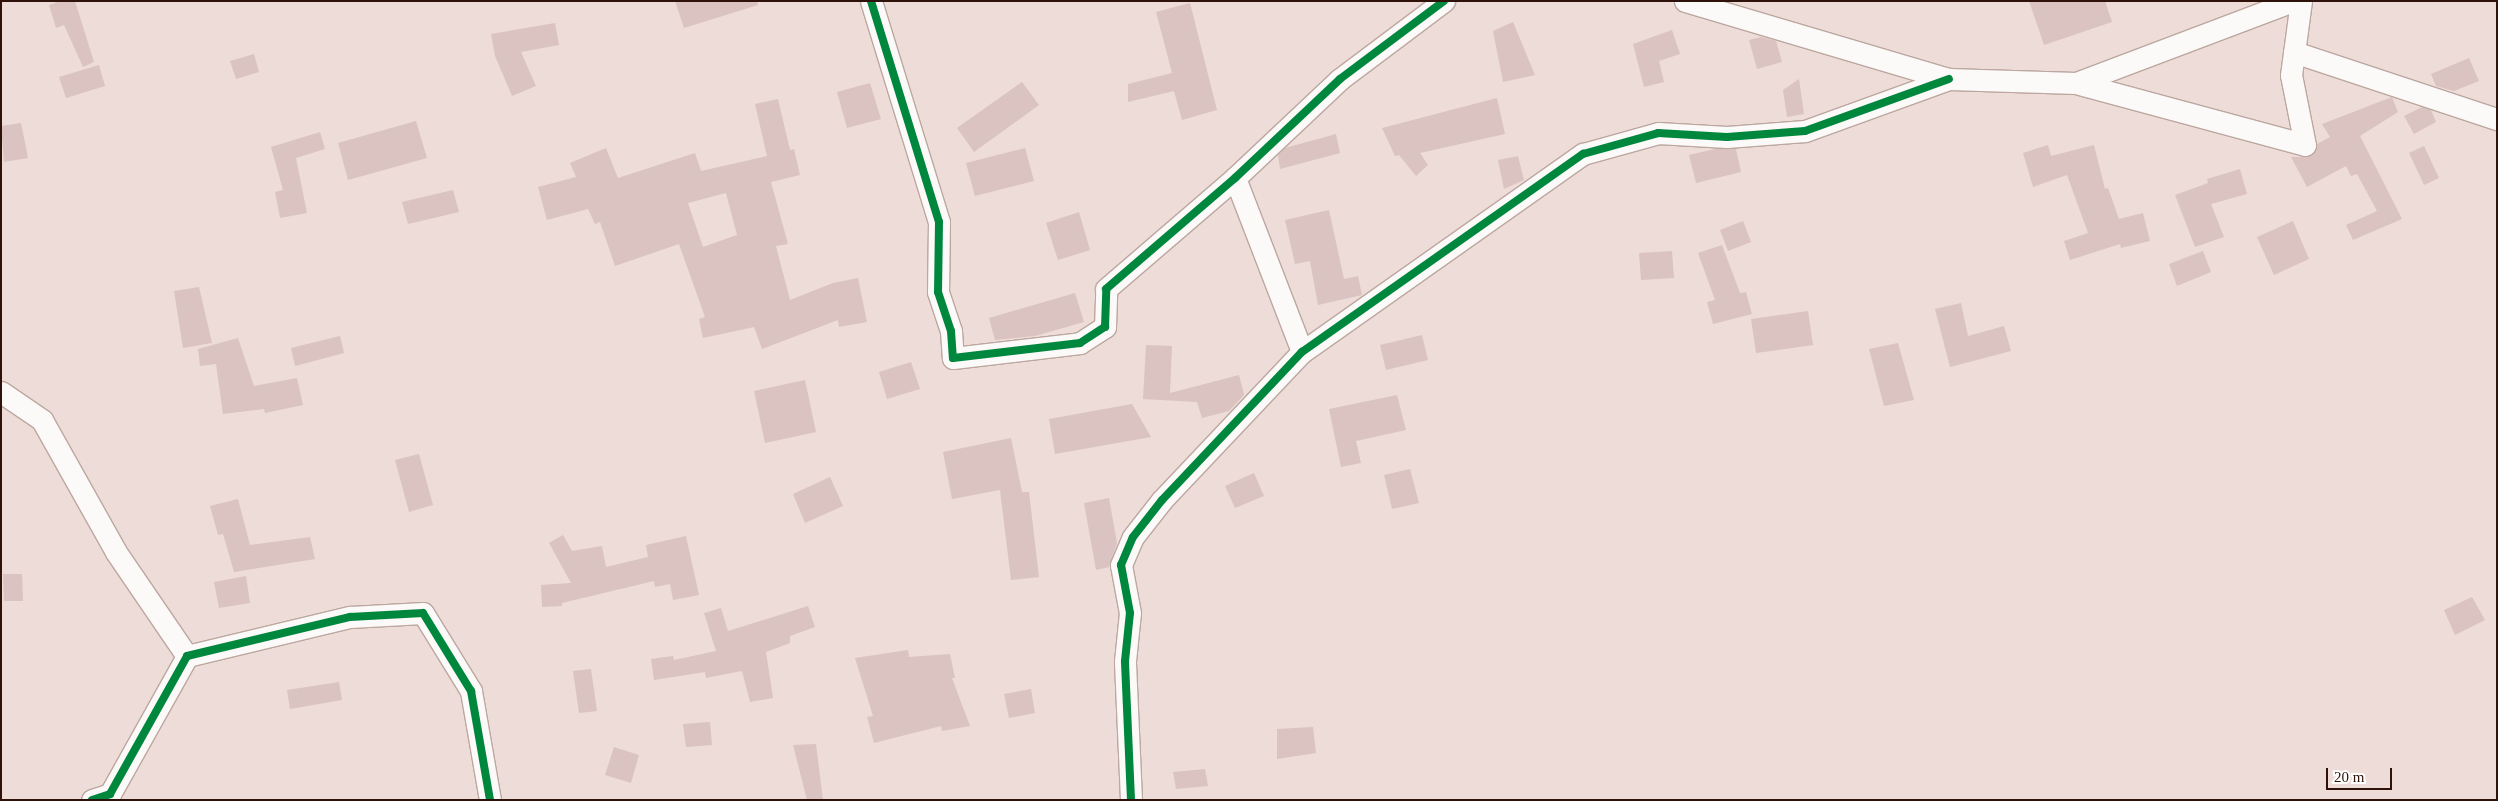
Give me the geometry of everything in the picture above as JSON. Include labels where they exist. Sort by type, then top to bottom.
[{"type":"street","points":[[871,1],[939,222],[938,292],[951,331],[953,358],[1080,343],[1105,327],[1106,289],[1235,178],[1340,79],[1444,1]]},
{"type":"street","points":[[1685,1],[1949,79],[2076,83],[2305,145],[2292,75],[2301,1]]},
{"type":"street","points":[[2076,83],[2294,1]]},
{"type":"street","points":[[2294,52],[2497,119]]},
{"type":"street","points":[[1130,800],[1125,661],[1130,613],[1121,565],[1133,537],[1162,500],[1302,352],[1583,154],[1658,133],[1727,137],[1805,131],[1949,79]]},
{"type":"street","points":[[1235,178],[1302,352]]},
{"type":"street","points":[[1,392],[42,420],[116,552],[187,656]]},
{"type":"street","points":[[92,800],[110,794],[187,656],[350,617],[423,613],[471,691],[490,800]]},
{"type":"building","points":[[60,1],[75,1],[94,62],[83,67],[64,25],[56,28],[49,5]]},
{"type":"building","points":[[675,1],[757,1],[758,5],[684,28]]},
{"type":"building","points":[[2029,1],[2105,1],[2112,22],[2044,45]]},
{"type":"building","points":[[1190,3],[1217,110],[1182,120],[1174,91],[1128,102],[1128,84],[1172,73],[1156,12]]},
{"type":"building","points":[[1513,22],[1535,75],[1503,82],[1493,31]]},
{"type":"building","points":[[555,23],[559,45],[521,52],[536,86],[512,96],[495,56],[491,34]]},
{"type":"building","points":[[1672,30],[1680,54],[1659,61],[1664,82],[1644,87],[1633,44]]},
{"type":"building","points":[[1761,37],[1776,41],[1782,62],[1757,69],[1749,40]]},
{"type":"building","points":[[254,54],[259,72],[236,79],[230,61]]},
{"type":"building","points":[[2469,58],[2479,81],[2454,91],[2436,86],[2431,74]]},
{"type":"building","points":[[99,65],[105,86],[66,98],[59,77]]},
{"type":"building","points":[[1799,79],[1804,114],[1787,117],[1783,90]]},
{"type":"building","points":[[1022,82],[1039,105],[974,152],[957,128]]},
{"type":"building","points":[[870,83],[881,119],[847,128],[837,92]]},
{"type":"building","points":[[2392,97],[2398,112],[2360,136],[2402,219],[2353,240],[2346,225],[2377,211],[2357,174],[2351,176],[2346,166],[2307,187],[2291,157],[2308,157],[2314,154],[2317,144],[2330,137],[2322,124]]},
{"type":"building","points":[[1497,98],[1505,134],[1420,153],[1428,165],[1416,176],[1399,155],[1395,156],[1382,128]]},
{"type":"building","points":[[778,99],[790,150],[794,149],[800,175],[771,182],[788,244],[776,246],[790,300],[833,283],[858,278],[867,322],[839,327],[838,320],[762,349],[754,327],[703,338],[699,319],[705,317],[679,244],[615,266],[600,222],[595,224],[588,209],[547,220],[538,187],[576,177],[570,163],[606,148],[618,178],[695,153],[701,171],[767,156],[755,104]],"holes":[[[726,193],[737,235],[703,247],[688,203]]]},
{"type":"building","points":[[2422,107],[2431,110],[2436,122],[2414,134],[2404,116]]},
{"type":"building","points":[[416,121],[427,158],[348,180],[338,143]]},
{"type":"building","points":[[21,123],[28,158],[4,162],[1,126]]},
{"type":"building","points":[[320,132],[325,149],[296,158],[307,213],[280,218],[275,192],[283,190],[271,147]]},
{"type":"building","points":[[1336,134],[1340,153],[1280,169],[1278,155],[1285,148]]},
{"type":"building","points":[[2048,145],[2051,156],[2094,145],[2105,189],[2108,188],[2119,219],[2143,213],[2150,241],[2121,248],[2120,244],[2070,260],[2064,241],[2088,233],[2067,175],[2033,187],[2023,153]]},
{"type":"building","points":[[2424,146],[2439,178],[2424,185],[2409,153]]},
{"type":"building","points":[[1025,148],[1034,181],[975,196],[966,163]]},
{"type":"building","points":[[1715,149],[1736,149],[1741,172],[1696,183],[1689,155]]},
{"type":"building","points":[[1518,156],[1524,180],[1504,189],[1498,160]]},
{"type":"building","points":[[2240,169],[2247,194],[2211,204],[2224,237],[2195,247],[2175,195],[2208,183],[2207,179]]},
{"type":"building","points":[[453,190],[459,212],[408,224],[402,202]]},
{"type":"building","points":[[1329,210],[1344,279],[1358,276],[1362,295],[1318,305],[1310,261],[1295,264],[1285,220]]},
{"type":"building","points":[[1079,212],[1090,250],[1058,260],[1046,223]]},
{"type":"building","points":[[1743,221],[1751,242],[1728,251],[1720,230]]},
{"type":"building","points":[[2293,221],[2309,259],[2274,275],[2257,237]]},
{"type":"building","points":[[1722,245],[1740,293],[1746,292],[1752,314],[1713,324],[1707,302],[1715,300],[1698,253]]},
{"type":"building","points":[[1672,251],[1674,278],[1641,280],[1639,253]]},
{"type":"building","points":[[2203,251],[2211,272],[2177,286],[2169,264]]},
{"type":"building","points":[[199,287],[212,343],[183,348],[174,291]]},
{"type":"building","points":[[1075,293],[1084,322],[1035,336],[995,340],[989,318]]},
{"type":"building","points":[[1961,303],[1968,336],[2004,326],[2011,351],[1950,367],[1935,309]]},
{"type":"building","points":[[1808,311],[1813,345],[1756,353],[1751,319]]},
{"type":"building","points":[[1422,335],[1428,360],[1386,370],[1380,345]]},
{"type":"building","points":[[340,336],[344,353],[295,366],[291,348]]},
{"type":"building","points":[[238,338],[254,386],[297,378],[303,405],[265,413],[264,409],[223,414],[216,364],[200,366],[198,349]]},
{"type":"building","points":[[1898,343],[1914,400],[1884,406],[1869,349]]},
{"type":"building","points":[[1146,345],[1172,346],[1170,393],[1239,375],[1244,395],[1229,411],[1202,418],[1197,402],[1143,399]]},
{"type":"building","points":[[911,362],[920,389],[887,399],[879,372]]},
{"type":"building","points":[[805,380],[816,432],[765,443],[754,391]]},
{"type":"building","points":[[1397,395],[1406,430],[1356,441],[1361,463],[1341,467],[1329,409]]},
{"type":"building","points":[[1132,404],[1151,437],[1055,454],[1049,419]]},
{"type":"building","points":[[1011,438],[1022,492],[1029,492],[1039,577],[1011,580],[1000,490],[952,499],[943,452]]},
{"type":"building","points":[[419,454],[433,505],[409,512],[395,460]]},
{"type":"building","points":[[1410,469],[1419,503],[1392,509],[1384,475]]},
{"type":"building","points":[[1254,473],[1264,496],[1235,508],[1225,486]]},
{"type":"building","points":[[830,477],[843,506],[805,523],[793,494]]},
{"type":"building","points":[[1109,498],[1117,543],[1109,567],[1096,570],[1084,503]]},
{"type":"building","points":[[238,499],[250,545],[310,537],[315,559],[234,572],[223,534],[218,535],[210,506]]},
{"type":"building","points":[[563,535],[572,551],[602,546],[606,567],[648,557],[646,545],[686,536],[699,595],[673,600],[670,584],[655,587],[654,581],[562,603],[562,606],[542,607],[541,585],[571,583],[549,543]]},
{"type":"building","points":[[3,574],[22,574],[23,601],[4,601]]},
{"type":"building","points":[[246,576],[250,603],[219,608],[214,582]]},
{"type":"building","points":[[2472,597],[2485,620],[2455,635],[2444,610]]},
{"type":"building","points":[[808,606],[815,627],[790,636],[790,643],[766,652],[773,698],[750,702],[742,671],[706,678],[705,672],[654,680],[651,659],[673,656],[674,660],[716,651],[704,613],[721,608],[728,631]]},
{"type":"building","points":[[908,650],[909,657],[950,654],[955,678],[952,678],[970,726],[942,731],[941,726],[874,743],[867,717],[873,716],[855,658]]},
{"type":"building","points":[[591,669],[597,711],[579,713],[573,671]]},
{"type":"building","points":[[339,682],[342,700],[290,709],[287,690]]},
{"type":"building","points":[[1031,689],[1035,713],[1009,718],[1004,694]]},
{"type":"building","points":[[710,722],[712,745],[686,747],[683,724]]},
{"type":"building","points":[[1313,727],[1316,753],[1277,759],[1277,729]]},
{"type":"building","points":[[816,744],[823,800],[807,800],[793,745]]},
{"type":"building","points":[[614,747],[639,755],[631,783],[605,775]]},
{"type":"building","points":[[1205,769],[1208,786],[1176,789],[1173,772]]},
{"type":"cycle path","points":[[871,1],[939,222],[938,292],[951,331],[953,358],[1080,343],[1105,327],[1106,289],[1235,178],[1340,79],[1444,1]]},
{"type":"cycle path","points":[[1131,800],[1125,661],[1130,613],[1121,565],[1133,537],[1162,500],[1302,352],[1583,154],[1658,133],[1727,137],[1805,131],[1949,79]]},
{"type":"cycle path","points":[[92,800],[110,794],[187,656],[350,617],[423,613],[471,691],[490,800]]}]
